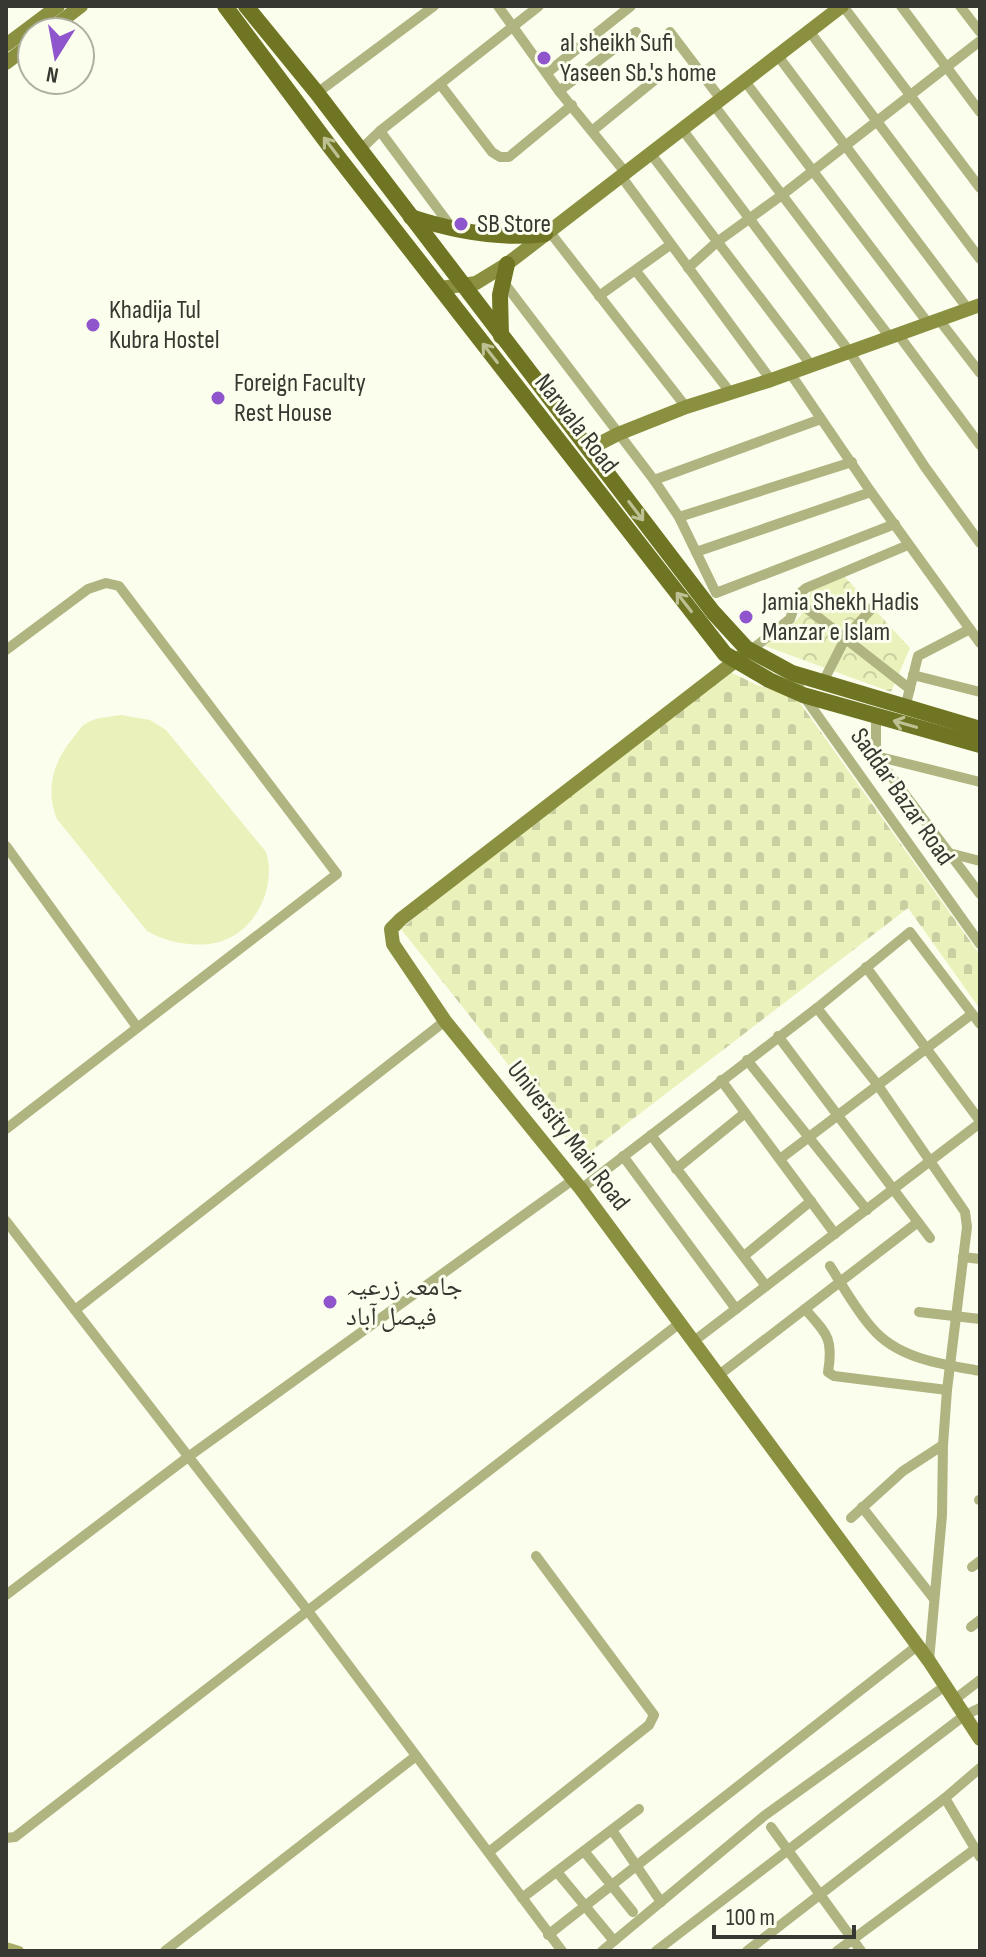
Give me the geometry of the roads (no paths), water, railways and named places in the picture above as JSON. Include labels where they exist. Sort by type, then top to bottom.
[{"type":"main road","name":"Narwala Road","points":[[225,6],[725,654],[769,680],[803,695],[876,716],[979,730]]},
{"type":"main road","name":"Narwala Road","points":[[246,6],[317,93],[713,612],[750,651],[792,673],[822,684],[979,730]]},
{"type":"main road","points":[[409,216],[493,235],[547,233]]},
{"type":"main road","points":[[501,336],[502,272]]},
{"type":"street","points":[[6,45],[58,6]]},
{"type":"street","points":[[317,93],[434,6]]},
{"type":"street","points":[[498,6],[771,380]]},
{"type":"street","points":[[359,151],[380,131],[539,6]]},
{"type":"street","points":[[548,72],[618,10],[631,6]]},
{"type":"street","points":[[901,6],[980,112]]},
{"type":"street","points":[[960,6],[980,32]]},
{"type":"street","points":[[441,288],[464,286],[502,272],[547,233],[810,32],[834,8],[979,185]]},
{"type":"street","points":[[559,91],[636,32]]},
{"type":"street","points":[[670,32],[782,195],[980,445]]},
{"type":"street","points":[[810,32],[980,259]]},
{"type":"street","points":[[688,268],[717,242],[980,41]]},
{"type":"street","points":[[589,449],[686,407],[974,307],[778,56]]},
{"type":"street","points":[[592,131],[657,78]]},
{"type":"street","points":[[744,80],[934,322],[980,373]]},
{"type":"street","points":[[440,84],[492,152],[500,157],[509,157],[572,105]]},
{"type":"street","points":[[682,129],[849,351],[925,467],[980,543]]},
{"type":"street","points":[[380,131],[452,228]]},
{"type":"street","points":[[651,154],[811,365]]},
{"type":"street","points":[[547,233],[686,407]]},
{"type":"street","points":[[599,296],[670,245]]},
{"type":"street","points":[[636,271],[730,392]]},
{"type":"street","points":[[502,272],[679,517],[716,593],[895,524]]},
{"type":"street","points":[[790,373],[908,545],[980,643]]},
{"type":"street","points":[[654,480],[821,419]]},
{"type":"street","points":[[679,517],[852,462]]},
{"type":"street","points":[[696,552],[871,492]]},
{"type":"street","points":[[750,651],[790,619],[796,600],[806,588],[908,545]]},
{"type":"street","points":[[6,650],[88,589],[106,583],[119,586],[337,874],[6,1129]]},
{"type":"street","points":[[796,600],[910,689]]},
{"type":"street","points":[[822,684],[846,637],[876,604]]},
{"type":"street","points":[[905,708],[918,656],[970,629]]},
{"type":"street","name":"University Main Road","points":[[750,651],[391,929],[393,944],[445,1021],[578,1184],[694,1341],[929,1661],[980,1739]]},
{"type":"street","name":"Saddar Bazar Road","points":[[792,673],[803,695],[980,944]]},
{"type":"street","points":[[913,675],[980,692]]},
{"type":"street","points":[[876,716],[876,756],[980,894]]},
{"type":"street","points":[[876,756],[980,782]]},
{"type":"street","points":[[6,846],[137,1027]]},
{"type":"street","points":[[949,853],[980,861]]},
{"type":"street","points":[[6,1595],[188,1457],[578,1184],[623,1156],[817,1008],[910,932],[980,1024]]},
{"type":"street","points":[[694,1341],[980,1122],[866,967]]},
{"type":"street","points":[[817,1008],[877,1084],[965,1212],[967,1227],[947,1390],[942,1515],[929,1661]]},
{"type":"street","points":[[780,1159],[972,1014]]},
{"type":"street","points":[[75,1310],[445,1021]]},
{"type":"street","points":[[778,1036],[930,1238]]},
{"type":"street","points":[[747,1060],[867,1210]]},
{"type":"street","points":[[721,1080],[835,1234]]},
{"type":"street","points":[[676,1169],[745,1113]]},
{"type":"street","points":[[651,1135],[766,1286]]},
{"type":"street","points":[[623,1156],[736,1309]]},
{"type":"street","points":[[744,1256],[811,1201]]},
{"type":"street","points":[[6,1221],[308,1611],[562,1951]]},
{"type":"street","points":[[719,1375],[918,1222]]},
{"type":"street","points":[[963,1257],[980,1259]]},
{"type":"street","points":[[830,1266],[870,1327],[884,1340],[923,1359],[980,1371]]},
{"type":"street","points":[[805,1309],[829,1337],[832,1352],[828,1372],[834,1376],[947,1390]]},
{"type":"street","points":[[919,1312],[980,1319]]},
{"type":"street","points":[[6,1838],[15,1837],[680,1323]]},
{"type":"street","points":[[851,1518],[903,1471],[943,1445]]},
{"type":"street","points":[[862,1507],[934,1599]]},
{"type":"street","points":[[489,1852],[649,1725],[654,1715],[536,1556]]},
{"type":"street","points":[[548,1935],[917,1646]]},
{"type":"street","points":[[954,1700],[980,1680]]},
{"type":"street","points":[[602,1951],[764,1816],[945,1686]]},
{"type":"street","points":[[656,1951],[965,1715],[980,1708]]},
{"type":"street","points":[[165,1951],[416,1756]]},
{"type":"street","points":[[747,1951],[980,1768]]},
{"type":"street","points":[[837,1951],[978,1853],[945,1798]]},
{"type":"street","points":[[522,1898],[639,1809]]},
{"type":"street","points":[[771,1827],[861,1951]]},
{"type":"street","points":[[612,1830],[661,1902]]},
{"type":"street","points":[[584,1851],[633,1912]]},
{"type":"street","points":[[557,1872],[614,1941]]},
{"type":"waterway","points":[[6,1947],[19,1951]]},
{"type":"place","name":"al sheikh Sufi Yaseen Sb.'s home","points":[[544,58]]},
{"type":"place","name":"SB Store","points":[[461,224]]},
{"type":"place","name":"Khadija Tul Kubra Hostel","points":[[93,325]]},
{"type":"place","name":"Foreign Faculty Rest House","points":[[218,398]]},
{"type":"place","name":"Jamia Shekh Hadis Manzar e Islam","points":[[746,617]]},
{"type":"place","name":"جامعہ زرعیہ فیصل آباد","points":[[330,1302]]}]
